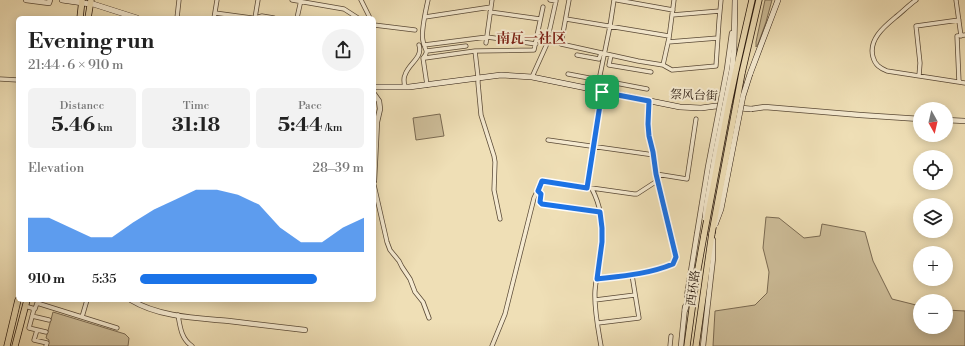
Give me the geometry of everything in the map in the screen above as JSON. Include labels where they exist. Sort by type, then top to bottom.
[{"type":"main road","points":[[62,0],[90,2],[131,16]]},
{"type":"main road","points":[[732,69],[735,0]]},
{"type":"main road","points":[[732,69],[752,0]]},
{"type":"main road","name":"西环路","points":[[696,346],[712,233],[742,73],[759,0]]},
{"type":"main road","points":[[712,233],[721,209],[743,96],[778,0]]},
{"type":"main road","points":[[80,16],[82,1]]},
{"type":"main road","points":[[88,16],[90,2]]},
{"type":"main road","name":"西环路","points":[[687,346],[700,257],[700,235],[726,116],[732,69]]},
{"type":"main road","name":"祭风台街","points":[[376,87],[427,85],[501,75],[532,77],[680,107],[701,108],[716,106],[752,109]]},
{"type":"main road","points":[[685,310],[700,257]]},
{"type":"main road","points":[[7,346],[18,302]]},
{"type":"main road","points":[[15,346],[26,302]]},
{"type":"street","points":[[26,0],[49,3],[50,0]]},
{"type":"street","points":[[177,16],[179,0]]},
{"type":"street","points":[[214,16],[217,0]]},
{"type":"street","points":[[255,16],[258,0]]},
{"type":"street","points":[[292,0],[344,9],[355,16]]},
{"type":"street","points":[[361,0],[369,16]]},
{"type":"street","points":[[427,85],[424,58],[427,51],[422,39],[428,0]]},
{"type":"street","points":[[486,43],[492,0]]},
{"type":"street","points":[[532,77],[546,46],[556,1],[550,0]]},
{"type":"street","points":[[569,0],[561,44],[663,65],[672,70],[716,66],[721,0]]},
{"type":"street","points":[[599,80],[614,0]]},
{"type":"street","points":[[617,0],[673,10]]},
{"type":"street","points":[[663,65],[674,0]]},
{"type":"street","points":[[916,0],[883,28],[872,46],[873,59],[881,69],[887,71],[965,83]]},
{"type":"street","points":[[956,0],[963,35],[957,36],[959,82]]},
{"type":"street","points":[[297,16],[301,1]]},
{"type":"street","points":[[425,58],[475,51],[534,50],[543,7]]},
{"type":"street","points":[[425,17],[491,10],[540,19]]},
{"type":"street","points":[[672,15],[720,11]]},
{"type":"street","points":[[215,13],[237,16]]},
{"type":"street","points":[[566,19],[669,36]]},
{"type":"street","points":[[919,76],[920,63],[916,26],[959,20]]},
{"type":"street","points":[[376,25],[415,30]]},
{"type":"street","points":[[424,45],[487,37],[536,44]]},
{"type":"street","points":[[668,42],[718,38]]},
{"type":"street","points":[[404,87],[404,76],[420,52],[419,44]]},
{"type":"street","points":[[427,51],[466,46]]},
{"type":"street","points":[[475,51],[481,115],[494,156],[494,190],[500,219]]},
{"type":"street","points":[[577,55],[599,59],[603,53]]},
{"type":"street","points":[[610,55],[609,64],[651,72]]},
{"type":"street","points":[[681,346],[685,310],[700,235],[710,160],[732,69]]},
{"type":"street","points":[[568,74],[647,89]]},
{"type":"street","points":[[0,79],[16,80]]},
{"type":"street","points":[[587,188],[602,92]]},
{"type":"street","points":[[376,97],[379,101],[380,109],[377,122],[376,142]]},
{"type":"street","points":[[597,279],[662,268],[673,264],[675,261],[676,253],[656,174],[654,155],[649,136],[649,101]]},
{"type":"street","name":"祭风台街","points":[[752,109],[765,107],[913,119]]},
{"type":"street","points":[[656,174],[687,178],[696,119]]},
{"type":"street","points":[[953,120],[965,121]]},
{"type":"street","points":[[548,140],[654,155]]},
{"type":"street","points":[[492,346],[505,314],[534,198],[542,181],[637,194],[658,181]]},
{"type":"street","points":[[592,188],[598,201],[602,228],[602,242],[595,300],[601,346]]},
{"type":"street","points":[[538,191],[541,194],[540,202],[542,204],[600,212]]},
{"type":"street","points":[[376,194],[390,250],[410,279],[415,292],[423,302],[429,318]]},
{"type":"street","points":[[703,346],[713,258],[712,233]]},
{"type":"street","points":[[598,323],[639,318],[632,274]]},
{"type":"street","points":[[595,300],[635,295]]},
{"type":"street","points":[[37,302],[29,328],[46,332]]},
{"type":"street","points":[[40,302],[117,328]]},
{"type":"street","points":[[82,317],[86,302]]},
{"type":"street","points":[[134,302],[141,306],[159,312],[197,318],[305,330]]},
{"type":"street","points":[[25,306],[34,309]]},
{"type":"street","points":[[178,315],[184,338],[186,342],[192,346]]},
{"type":"street","points":[[32,316],[49,320]]},
{"type":"street","points":[[37,330],[34,340],[47,343],[46,346]]},
{"type":"street","points":[[670,346],[671,336]]},
{"type":"shaded area","points":[[765,0],[772,0],[766,22],[756,47],[756,42]]},
{"type":"shaded area","points":[[440,114],[444,136],[416,140],[413,118]]},
{"type":"shaded area","points":[[766,217],[779,218],[804,238],[820,236],[822,224],[865,232],[873,261],[892,299],[913,304],[913,334],[953,334],[953,310],[965,311],[965,346],[713,346],[715,311],[755,305],[767,293],[769,272],[763,248]]},
{"type":"shaded area","points":[[53,312],[125,334],[129,338],[128,346],[48,346],[49,340],[46,338]]},
{"type":"district","name":"南瓦一社区","points":[[531,38]]},
{"type":"route","points":[[602,92],[649,101],[649,136],[656,174],[676,257],[673,264],[662,268],[630,275],[597,279],[603,233],[600,212],[542,204],[540,202],[541,194],[538,191],[542,181],[587,188],[602,92]]}]
